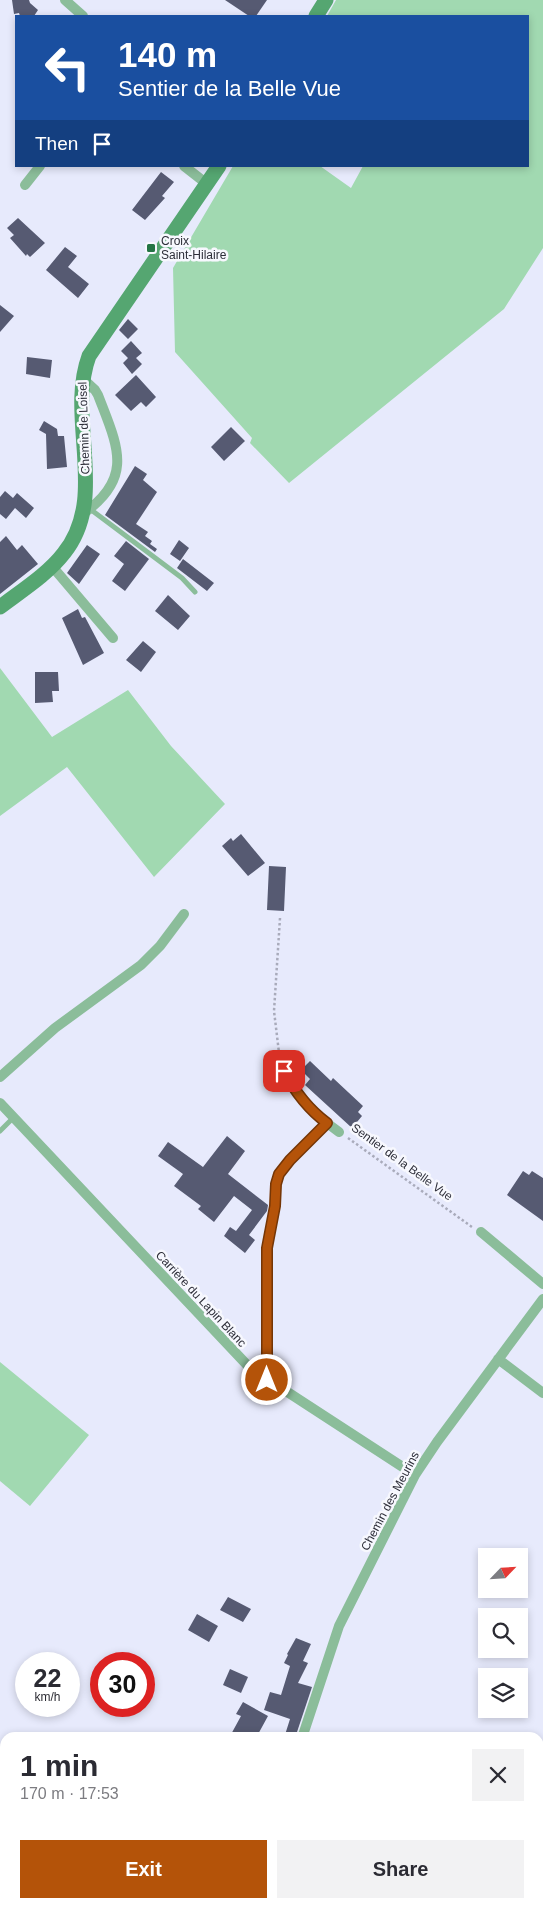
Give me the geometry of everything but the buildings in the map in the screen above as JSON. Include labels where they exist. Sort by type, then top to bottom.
[{"type":"street","points":[[65,0],[82,15]]},
{"type":"street","points":[[317,15],[326,0]]},
{"type":"street","points":[[25,185],[39,167]]},
{"type":"street","points":[[185,167],[207,184]]},
{"type":"street","name":"Chemin de Loisel","points":[[0,607],[52,565],[68,547],[86,512],[81,401],[82,378],[89,356],[98,339],[218,167]]},
{"type":"street","points":[[82,378],[96,390],[116,444],[118,458],[115,473],[106,492],[86,512]]},
{"type":"street","points":[[52,565],[113,638]]},
{"type":"street","points":[[0,1077],[55,1028],[140,965],[160,946],[184,914]]},
{"type":"street","name":"Sentier de la Belle Vue","points":[[284,1071],[298,1095],[310,1109],[339,1132]]},
{"type":"street","name":"Carrière du Lapin Blanc","points":[[0,1104],[245,1363],[267,1380],[415,1475]]},
{"type":"street","points":[[267,1380],[266,1254],[275,1206],[276,1184],[279,1174],[290,1160],[327,1123]]},
{"type":"street","points":[[481,1232],[543,1284]]},
{"type":"street","name":"Chemin des Meurins","points":[[304,1732],[339,1626],[415,1475],[543,1299]]},
{"type":"street","points":[[498,1359],[543,1393]]},
{"type":"lane","points":[[86,512],[182,578],[195,592]]},
{"type":"lane","points":[[0,1131],[13,1118]]},
{"type":"path","points":[[280,918],[274,1012],[280,1060],[284,1071]]},
{"type":"path","name":"Sentier de la Belle Vue","points":[[339,1132],[481,1232]]},
{"type":"green space","points":[[336,0],[543,0],[543,248],[504,309],[289,483],[250,443],[252,438],[175,352],[173,268],[232,167],[321,167],[351,188],[362,167],[529,167],[529,15],[328,15]]},
{"type":"green space","points":[[0,668],[52,737],[128,690],[171,746],[225,804],[154,877],[67,767],[0,816]]},
{"type":"green space","points":[[0,1362],[89,1435],[30,1506],[0,1481]]},
{"type":"place","name":"Croix Saint-Hilaire","points":[[151,248]]},
{"type":"route","points":[[267,1380],[267,1248],[275,1206],[276,1184],[279,1174],[290,1160],[327,1123],[316,1115],[298,1095],[284,1071]]}]
